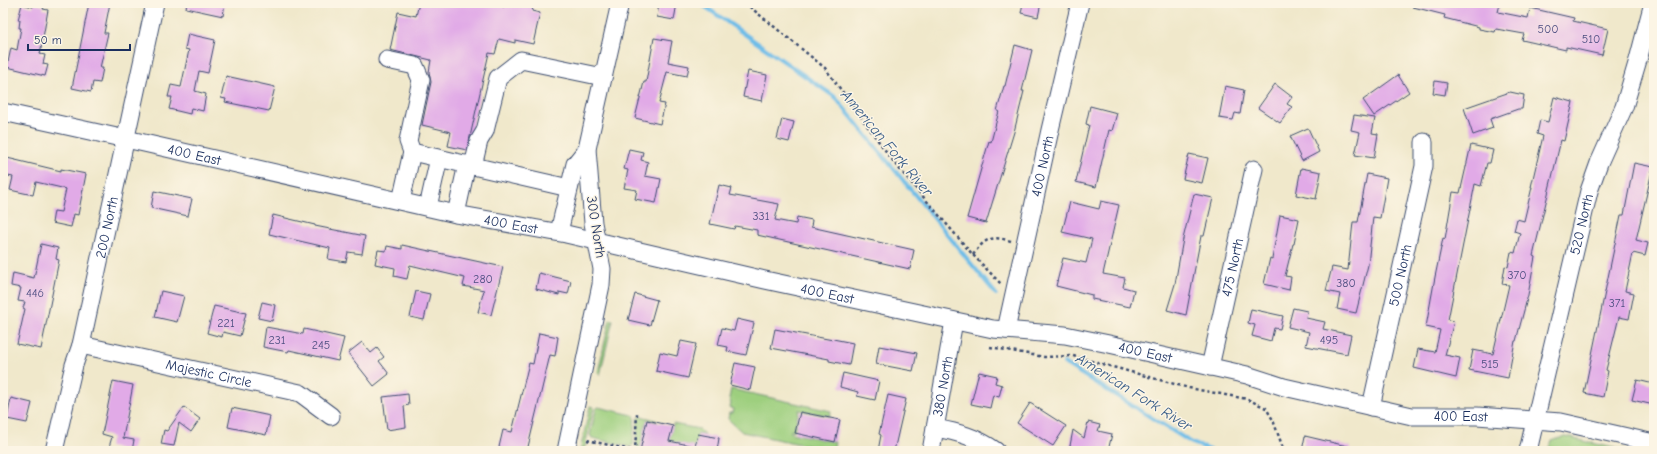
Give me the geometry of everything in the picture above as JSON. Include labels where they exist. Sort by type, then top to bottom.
[{"type":"street","name":"200 North","points":[[54,451],[74,365],[81,345],[155,3]]},
{"type":"street","name":"300 North","points":[[566,451],[602,285],[602,269],[596,241],[588,173],[587,149],[620,3]]},
{"type":"street","name":"400 North","points":[[1006,330],[1050,130],[1080,3]]},
{"type":"street","name":"520 North","points":[[1528,451],[1589,191],[1598,163],[1628,96],[1653,3]]},
{"type":"street","points":[[387,60],[415,66],[421,80],[408,141],[412,152],[401,201]]},
{"type":"street","points":[[456,214],[470,165],[479,141],[486,131],[498,78],[521,60],[603,77]]},
{"type":"street","name":"400 East","points":[[3,112],[456,214],[559,232],[765,280],[954,321],[993,329],[1065,335],[1247,375],[1284,387],[1412,416],[1477,416],[1536,422],[1562,422],[1654,443]]},
{"type":"street","name":"500 North","points":[[1371,407],[1424,166],[1424,142]]},
{"type":"street","points":[[559,232],[575,164],[587,149]]},
{"type":"street","points":[[412,152],[569,188]]},
{"type":"street","points":[[428,207],[439,158]]},
{"type":"street","name":"475 North","points":[[1210,367],[1254,169]]},
{"type":"street","name":"380 North","points":[[931,451],[954,321]]},
{"type":"street","name":"Majestic Circle","points":[[81,345],[300,393],[331,416]]},
{"type":"street","points":[[935,428],[970,436],[987,444],[996,451]]},
{"type":"path","points":[[744,3],[825,68],[896,165],[973,255],[1002,285],[1001,290]]},
{"type":"path","points":[[973,255],[985,241],[993,238],[1002,238],[1013,241]]},
{"type":"path","points":[[990,347],[1044,357],[1073,356],[1189,388],[1247,399],[1266,408],[1273,420],[1284,451]]},
{"type":"path","points":[[587,440],[635,451],[636,413]]},
{"type":"green space","points":[[610,319],[613,320],[600,375],[598,372]]},
{"type":"green space","points":[[731,389],[831,411],[830,416],[799,410],[794,431],[791,430],[791,433],[835,442],[833,451],[742,432],[728,419],[729,413],[732,413],[733,409],[730,408],[731,403],[729,399]]},
{"type":"green space","points":[[590,406],[594,407],[584,451],[580,451]]},
{"type":"green space","points":[[598,407],[633,415],[635,417],[633,445],[630,447],[592,438],[590,435],[596,409]]},
{"type":"green space","points":[[641,416],[656,420],[658,422],[647,420],[640,450],[636,445],[638,418]]},
{"type":"green space","points":[[673,424],[699,429],[705,435],[698,434],[695,447],[669,441]]},
{"type":"green space","points":[[1563,437],[1627,451],[1547,451],[1552,441]]},
{"type":"building","points":[[89,3],[110,3],[104,33],[108,33],[100,68],[103,68],[100,83],[93,82],[91,92],[72,88]]},
{"type":"building","points":[[187,3],[225,3],[223,16],[186,8]]},
{"type":"building","points":[[419,3],[486,3],[504,7],[505,3],[534,3],[532,11],[540,13],[533,44],[515,40],[515,43],[499,39],[495,54],[489,53],[467,150],[448,146],[451,132],[422,125],[431,82],[429,72],[431,60],[390,50],[398,12],[416,16]]},
{"type":"building","points":[[659,3],[677,3],[674,20],[657,17]]},
{"type":"building","points":[[1023,3],[1041,3],[1038,17],[1021,13]]},
{"type":"building","points":[[1414,3],[1493,3],[1500,4],[1498,12],[1528,18],[1530,8],[1574,18],[1573,21],[1608,29],[1602,55],[1566,47],[1566,50],[1522,40],[1524,34],[1496,29],[1495,32],[1479,29],[1479,27],[1444,18],[1445,15],[1413,7]]},
{"type":"building","points":[[22,4],[33,7],[34,4],[44,6],[43,9],[48,10],[40,54],[45,55],[43,64],[48,65],[45,76],[7,67],[11,48],[17,50],[21,28],[19,28],[20,20],[18,20]]},
{"type":"building","points":[[188,34],[215,40],[208,73],[199,71],[195,91],[206,94],[203,111],[191,108],[190,114],[169,109],[172,97],[168,97],[171,85],[181,87],[189,50],[185,49]]},
{"type":"building","points":[[654,38],[672,41],[668,62],[689,66],[687,76],[667,72],[659,103],[665,104],[660,124],[635,118],[644,82],[646,82]]},
{"type":"building","points":[[1015,45],[1032,50],[1014,132],[986,223],[967,218],[989,141],[991,142],[999,111],[997,111]]},
{"type":"building","points":[[748,71],[767,75],[762,101],[743,97]]},
{"type":"building","points":[[1398,75],[1409,92],[1374,116],[1363,100]]},
{"type":"building","points":[[226,76],[275,87],[269,111],[225,102],[226,99],[221,98]]},
{"type":"building","points":[[1435,81],[1447,83],[1445,95],[1433,93]]},
{"type":"building","points":[[1275,84],[1292,97],[1287,104],[1292,107],[1280,123],[1258,108]]},
{"type":"building","points":[[1225,86],[1244,90],[1240,114],[1235,113],[1233,120],[1219,118]]},
{"type":"building","points":[[1510,92],[1524,95],[1522,109],[1490,119],[1493,128],[1473,135],[1464,108]]},
{"type":"building","points":[[1554,97],[1573,102],[1564,141],[1561,140],[1533,256],[1535,257],[1528,295],[1515,341],[1508,378],[1469,370],[1473,350],[1493,354],[1509,285],[1502,284],[1505,266],[1508,267],[1511,252],[1515,253],[1520,233],[1514,231],[1517,219],[1524,221],[1543,136],[1537,134],[1540,120],[1548,122]]},
{"type":"building","points":[[1090,106],[1117,113],[1112,131],[1109,130],[1096,187],[1076,182],[1089,125],[1086,124]]},
{"type":"building","points":[[1354,115],[1375,118],[1372,133],[1378,134],[1374,158],[1355,155],[1360,132],[1351,130]]},
{"type":"building","points":[[782,119],[794,122],[789,142],[777,139]]},
{"type":"building","points":[[1308,128],[1319,152],[1302,161],[1290,136]]},
{"type":"building","points":[[1471,145],[1493,150],[1490,163],[1487,163],[1481,186],[1475,184],[1448,320],[1454,321],[1445,355],[1460,358],[1456,378],[1414,368],[1418,349],[1435,352],[1440,330],[1426,327],[1443,238],[1445,239],[1453,192],[1460,193]]},
{"type":"building","points":[[629,149],[643,152],[641,160],[648,162],[645,176],[661,179],[656,203],[635,199],[637,190],[624,188],[628,170],[624,169]]},
{"type":"building","points":[[1189,154],[1208,158],[1202,183],[1183,179]]},
{"type":"building","points":[[3,157],[61,171],[61,169],[86,174],[78,215],[74,214],[71,227],[52,223],[54,211],[61,212],[66,189],[36,182],[33,195],[10,190],[13,177],[3,175]]},
{"type":"building","points":[[1634,163],[1653,167],[1636,240],[1648,243],[1645,256],[1633,253],[1625,291],[1634,293],[1629,319],[1619,317],[1606,370],[1608,371],[1603,397],[1584,393],[1621,215],[1624,215]]},
{"type":"building","points":[[1301,168],[1321,172],[1316,199],[1296,195]]},
{"type":"building","points":[[1367,174],[1387,178],[1380,218],[1373,217],[1368,265],[1356,313],[1337,309],[1340,294],[1326,291],[1332,267],[1348,270],[1353,222],[1358,222]]},
{"type":"building","points":[[719,185],[732,188],[730,195],[779,204],[775,220],[796,224],[797,217],[812,220],[811,227],[914,250],[910,269],[757,235],[757,230],[735,226],[734,229],[710,224]]},
{"type":"building","points":[[154,191],[192,199],[188,216],[151,208]]},
{"type":"building","points":[[1194,194],[1213,198],[1204,236],[1201,236],[1186,315],[1167,310],[1175,284],[1183,239]]},
{"type":"building","points":[[1101,201],[1119,205],[1103,274],[1125,278],[1123,287],[1134,290],[1130,307],[1092,299],[1092,295],[1056,286],[1063,258],[1086,263],[1092,239],[1062,232],[1070,202],[1099,209]]},
{"type":"building","points":[[273,215],[315,226],[365,236],[362,254],[348,252],[346,262],[328,259],[330,248],[269,234]]},
{"type":"building","points":[[1280,215],[1299,219],[1285,276],[1291,277],[1289,290],[1264,284],[1270,258],[1272,259]]},
{"type":"building","points":[[41,244],[58,248],[56,259],[59,260],[41,349],[17,344],[25,309],[23,308],[25,302],[18,301],[21,288],[11,286],[13,273],[34,278]]},
{"type":"building","points":[[402,245],[503,267],[491,315],[478,312],[484,290],[463,286],[465,278],[410,265],[407,279],[394,276],[395,268],[375,264],[378,250],[386,251],[387,246],[402,249]]},
{"type":"building","points":[[539,273],[571,281],[568,294],[559,292],[559,295],[536,289]]},
{"type":"building","points":[[161,291],[184,296],[177,322],[155,317]]},
{"type":"building","points":[[416,291],[430,294],[424,320],[410,317]]},
{"type":"building","points":[[635,294],[657,300],[650,325],[628,320]]},
{"type":"building","points":[[262,302],[275,305],[272,321],[258,318]]},
{"type":"building","points":[[214,306],[246,313],[240,336],[223,332],[222,337],[207,333]]},
{"type":"building","points":[[1293,308],[1307,311],[1306,318],[1325,322],[1323,329],[1351,335],[1347,354],[1306,346],[1309,332],[1288,327]]},
{"type":"building","points":[[1251,309],[1283,316],[1280,329],[1274,328],[1271,341],[1252,336],[1255,325],[1248,323]]},
{"type":"building","points":[[737,319],[754,323],[746,355],[727,351],[728,347],[718,345],[722,328],[734,331]]},
{"type":"building","points":[[266,327],[303,334],[304,329],[344,338],[338,361],[289,350],[288,352],[263,347]]},
{"type":"building","points":[[775,329],[853,343],[849,365],[829,361],[829,359],[771,348]]},
{"type":"building","points":[[539,333],[558,337],[555,356],[550,355],[527,451],[515,451],[499,447],[503,430],[512,432],[529,363],[533,364]]},
{"type":"building","points":[[681,341],[696,344],[688,378],[656,371],[660,352],[677,356]]},
{"type":"building","points":[[362,342],[371,353],[377,348],[384,357],[379,361],[389,374],[374,386],[348,353]]},
{"type":"building","points":[[879,346],[917,353],[913,371],[876,364]]},
{"type":"building","points":[[735,363],[755,367],[750,390],[730,385]]},
{"type":"building","points":[[979,372],[997,376],[995,383],[1002,385],[999,397],[993,395],[990,408],[971,404]]},
{"type":"building","points":[[843,373],[879,381],[875,400],[857,396],[858,392],[840,387]]},
{"type":"building","points":[[1637,380],[1654,384],[1654,405],[1632,400]]},
{"type":"building","points":[[113,381],[133,385],[123,438],[134,440],[132,451],[109,447],[112,437],[102,434]]},
{"type":"building","points":[[408,394],[409,405],[404,406],[406,427],[387,430],[383,397]]},
{"type":"building","points":[[888,395],[906,399],[894,451],[878,451],[881,435],[879,434]]},
{"type":"building","points":[[11,398],[32,403],[27,423],[7,419]]},
{"type":"building","points":[[1030,403],[1066,426],[1053,446],[1017,423]]},
{"type":"building","points":[[184,407],[200,419],[191,432],[179,423],[174,446],[161,444],[164,430],[167,431]]},
{"type":"building","points":[[232,408],[270,416],[266,435],[228,427]]},
{"type":"building","points":[[800,412],[840,420],[835,442],[795,433]]},
{"type":"building","points":[[647,420],[673,426],[669,441],[694,446],[693,451],[640,451]]},
{"type":"building","points":[[1088,422],[1100,425],[1098,431],[1112,434],[1108,451],[1069,451],[1073,430],[1084,438]]},
{"type":"building","points":[[698,434],[719,438],[717,451],[694,451]]},
{"type":"building","points":[[1305,436],[1351,447],[1350,451],[1302,451]]},
{"type":"waterway","name":"American Fork River","points":[[700,3],[835,97],[996,294]]},
{"type":"waterway","name":"American Fork River","points":[[1064,363],[1192,443],[1213,451]]}]
